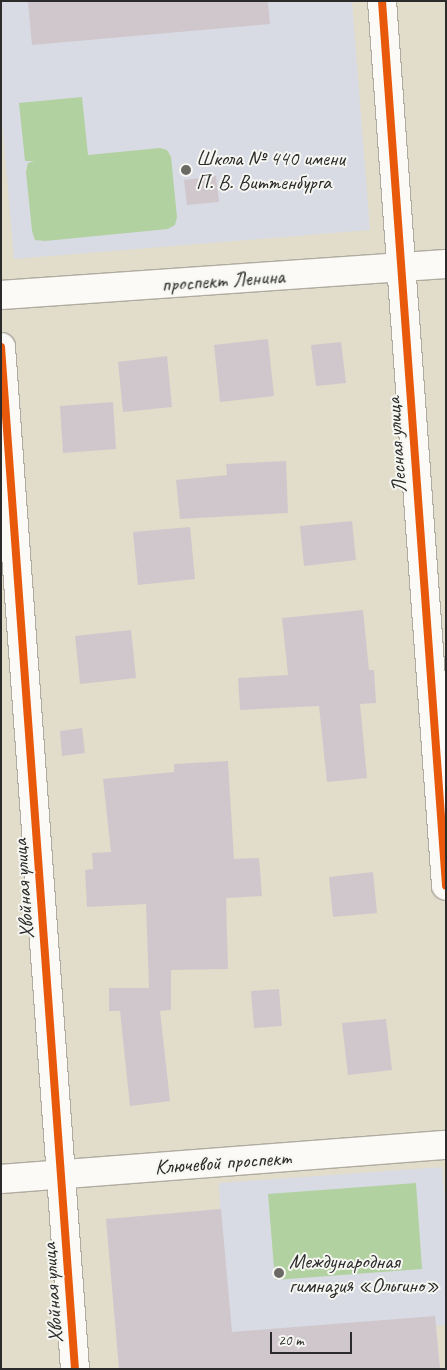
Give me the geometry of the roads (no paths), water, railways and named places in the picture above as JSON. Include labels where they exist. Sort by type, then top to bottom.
[{"type":"street","name":"Лесная улица","points":[[382,1],[446,886]]},
{"type":"street","name":"проспект Ленина","points":[[1,295],[446,264]]},
{"type":"street","name":"Хвойная улица","points":[[1,347],[75,1369]]},
{"type":"street","name":"Ключевой проспект","points":[[1,1179],[446,1144]]},
{"type":"place","name":"Школа № 440 имени П. В. Виттенбурга","points":[[186,170]]},
{"type":"place","name":"Международная гимназия «Ольгино»","points":[[279,1273]]}]
